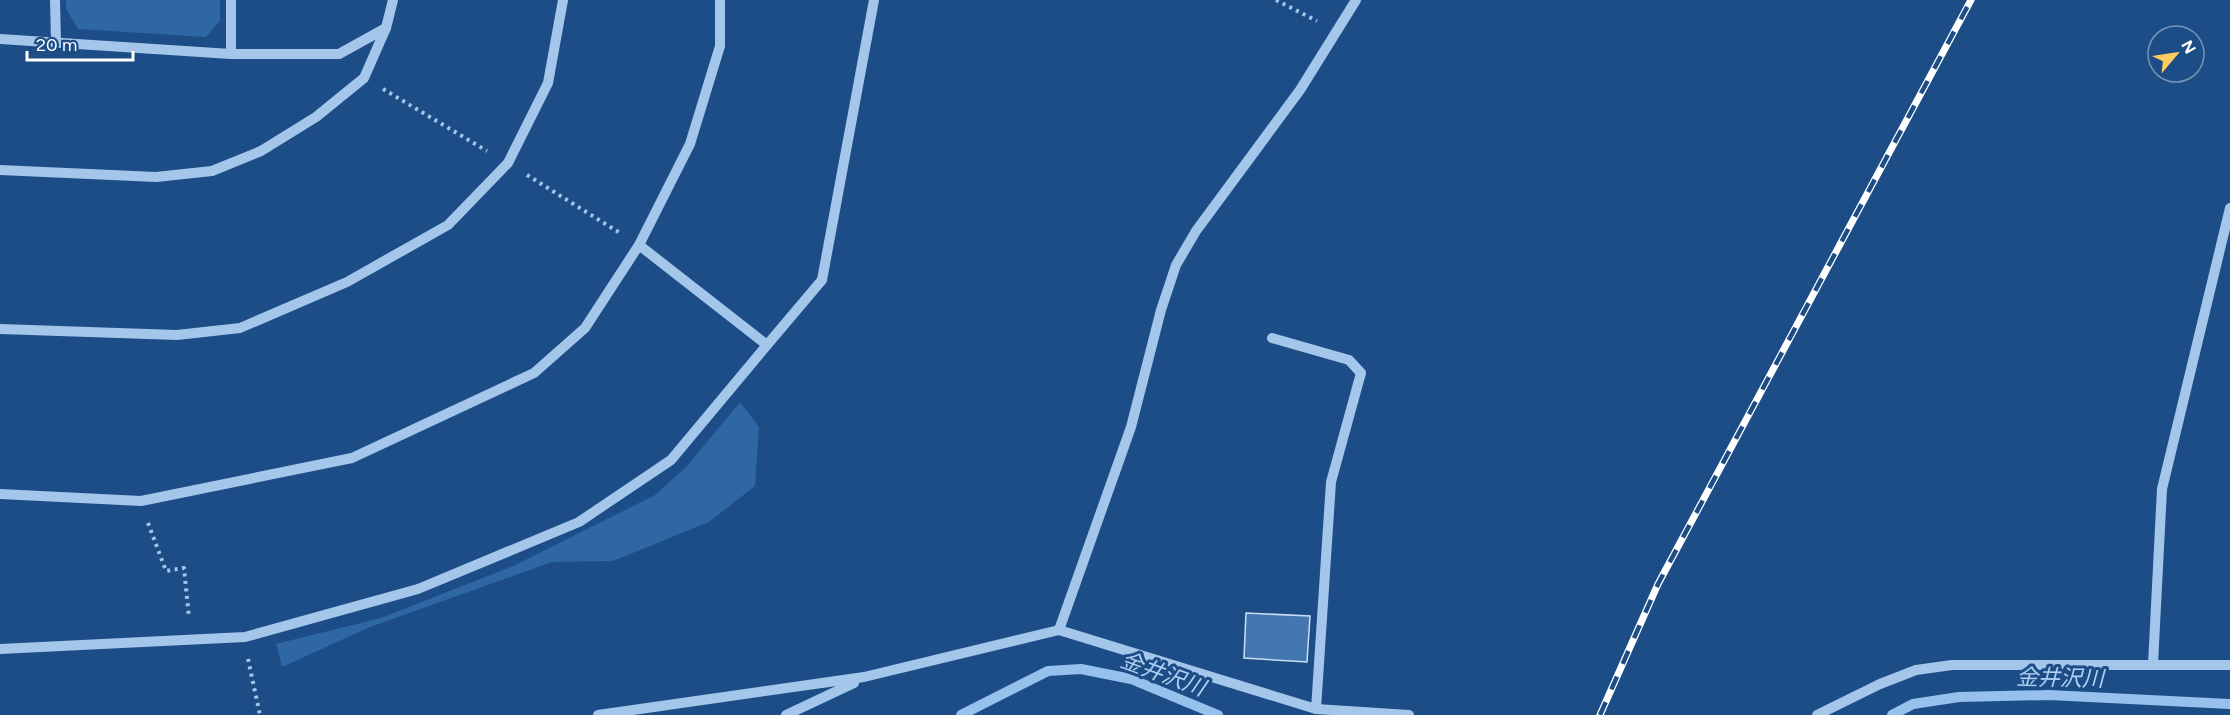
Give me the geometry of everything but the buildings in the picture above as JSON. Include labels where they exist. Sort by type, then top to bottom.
[{"type":"street","points":[[54,0],[56,41]]},
{"type":"street","points":[[231,0],[231,54]]},
{"type":"street","points":[[0,170],[156,177],[212,171],[261,151],[316,117],[364,78],[386,28],[393,0]]},
{"type":"street","points":[[0,329],[177,335],[240,328],[347,282],[448,225],[508,163],[548,83],[563,0]]},
{"type":"street","points":[[0,494],[141,501],[352,458],[534,373],[585,328],[639,245],[690,144],[720,46],[720,0]]},
{"type":"street","points":[[0,649],[245,637],[418,589],[579,522],[671,460],[822,280],[874,0]]},
{"type":"street","points":[[1059,630],[1131,427],[1161,310],[1176,265],[1196,231],[1300,90],[1356,0]]},
{"type":"street","points":[[0,39],[231,54],[339,54],[386,28]]},
{"type":"street","points":[[2153,664],[2162,489],[2230,208]]},
{"type":"street","points":[[639,245],[766,345]]},
{"type":"street","points":[[1272,338],[1349,360],[1361,373],[1331,482],[1316,710]]},
{"type":"street","points":[[598,715],[864,677],[1059,630],[1316,710],[1409,715]]},
{"type":"street","points":[[1817,715],[1880,684],[1916,670],[1952,665],[2230,665]]},
{"type":"street","points":[[786,715],[864,677]]},
{"type":"path","points":[[1276,0],[1336,32]]},
{"type":"path","points":[[141,501],[166,571],[184,568],[191,640]]},
{"type":"path","points":[[261,715],[247,659],[268,648],[264,632]]},
{"type":"shaded area","points":[[66,0],[220,0],[220,21],[206,37],[78,29],[66,9]]},
{"type":"shaded area","points":[[740,402],[759,427],[755,486],[709,522],[613,561],[552,562],[370,627],[282,667],[276,644],[381,618],[513,566],[655,495],[686,467]]},
{"type":"waterway","name":"金井沢川","points":[[961,715],[1048,671],[1081,669],[1131,679],[1218,715]]},
{"type":"waterway","name":"金井沢川","points":[[1892,715],[1913,704],[1959,697],[2049,695],[2230,704]]},
{"type":"railway","points":[[1600,715],[1658,584],[1971,0]]}]
